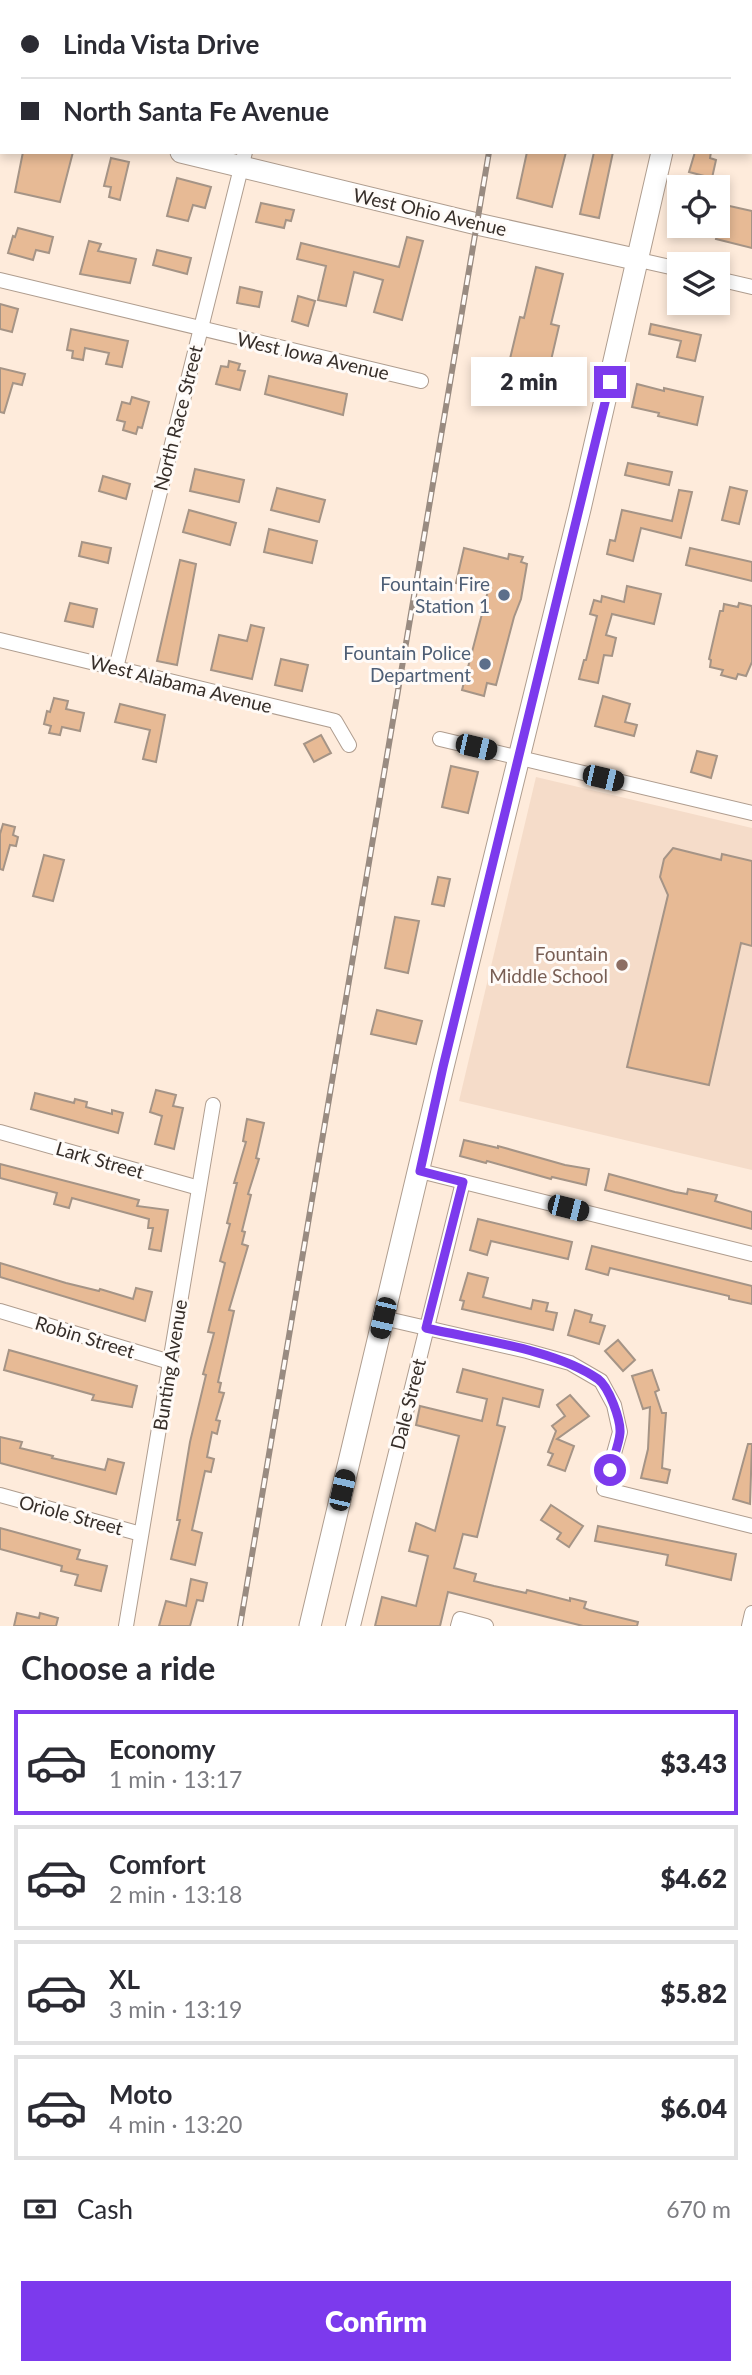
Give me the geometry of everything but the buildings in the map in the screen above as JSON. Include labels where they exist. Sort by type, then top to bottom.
[{"type":"main road","name":"West Ohio Avenue","points":[[196,154],[243,160],[639,260]]},
{"type":"main road","points":[[310,1626],[639,260],[662,154]]},
{"type":"street","name":"North Race Street","points":[[116,668],[243,160]]},
{"type":"street","name":"West Ohio Avenue","points":[[639,260],[667,266]]},
{"type":"street","name":"West Iowa Avenue","points":[[0,281],[421,381]]},
{"type":"street","points":[[730,282],[752,287]]},
{"type":"street","name":"West Alabama Avenue","points":[[0,640],[335,721],[349,745]]},
{"type":"street","points":[[440,740],[752,813]]},
{"type":"street","name":"Bunting Avenue","points":[[126,1626],[213,1105]]},
{"type":"street","name":"Lark Street","points":[[0,1132],[199,1188]]},
{"type":"street","points":[[420,1171],[752,1254]]},
{"type":"street","name":"Dale Street","points":[[353,1626],[463,1182]]},
{"type":"street","name":"Robin Street","points":[[0,1311],[170,1362]]},
{"type":"street","points":[[383,1318],[570,1363],[601,1381],[614,1405],[620,1432],[604,1489],[752,1526]]},
{"type":"street","name":"Oriole Street","points":[[0,1495],[141,1534]]},
{"type":"street","points":[[749,1626],[752,1613]]},
{"type":"street","points":[[458,1626],[460,1619],[486,1626]]},
{"type":"shaded area","name":"Fountain Middle School","points":[[536,777],[752,828],[752,1170],[459,1101]]},
{"type":"railway","points":[[240,1626],[489,154]]},
{"type":"place","name":"Fountain Fire Station 1","points":[[504,595]]},
{"type":"place","name":"Fountain Police Department","points":[[485,664]]},
{"type":"place","name":"Fountain Middle School","points":[[622,965]]},
{"type":"route","points":[[610,382],[420,1171],[463,1182],[426,1328],[570,1363],[601,1381],[614,1405],[620,1432],[610,1470]]}]
